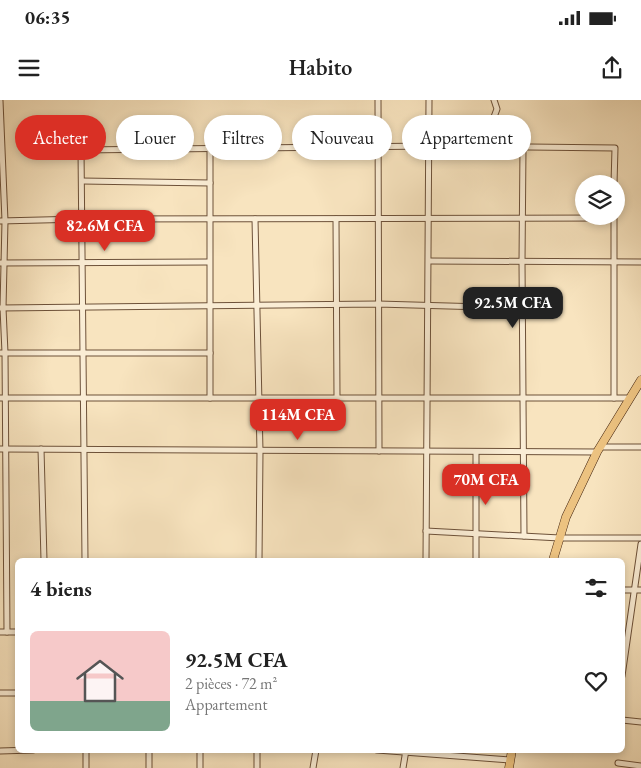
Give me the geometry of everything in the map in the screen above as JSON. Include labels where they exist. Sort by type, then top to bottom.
[{"type":"main road","points":[[554,558],[566,518],[598,450],[641,380]]},
{"type":"street","points":[[378,100],[378,115]]},
{"type":"street","points":[[429,100],[429,115]]},
{"type":"street","points":[[494,100],[496,109],[494,115]]},
{"type":"street","points":[[0,101],[2,449],[7,632]]},
{"type":"street","points":[[531,147],[615,148],[614,175]]},
{"type":"street","points":[[85,558],[81,150],[204,149]]},
{"type":"street","points":[[210,160],[210,398]]},
{"type":"street","points":[[378,160],[379,451]]},
{"type":"street","points":[[426,558],[430,160]]},
{"type":"street","points":[[523,160],[524,536]]},
{"type":"street","points":[[82,181],[210,183]]},
{"type":"street","points":[[2,221],[82,219],[575,217]]},
{"type":"street","points":[[255,219],[260,451],[259,558]]},
{"type":"street","points":[[336,219],[337,397]]},
{"type":"street","points":[[614,225],[614,398]]},
{"type":"street","points":[[429,261],[641,262]]},
{"type":"street","points":[[2,263],[209,262]]},
{"type":"street","points":[[1,308],[378,304],[522,308]]},
{"type":"street","points":[[2,353],[210,352]]},
{"type":"street","points":[[2,398],[629,398]]},
{"type":"street","points":[[2,449],[523,452],[641,447]]},
{"type":"street","points":[[41,449],[44,558]]},
{"type":"street","points":[[476,452],[476,558]]},
{"type":"street","points":[[426,531],[560,538],[641,538]]},
{"type":"street","points":[[625,660],[638,590],[641,544]]},
{"type":"street","points":[[625,590],[638,590]]},
{"type":"street","points":[[0,632],[15,632]]},
{"type":"street","points":[[0,692],[15,693]]},
{"type":"street","points":[[625,720],[641,722]]},
{"type":"street","points":[[0,750],[15,750]]},
{"type":"street","points":[[86,753],[86,768]]},
{"type":"street","points":[[149,753],[149,768]]},
{"type":"street","points":[[200,753],[200,768]]},
{"type":"street","points":[[257,753],[257,768]]},
{"type":"street","points":[[313,768],[316,753]]},
{"type":"street","points":[[403,768],[406,753]]},
{"type":"street","points":[[422,753],[509,764]]},
{"type":"street","points":[[618,763],[641,766]]}]
